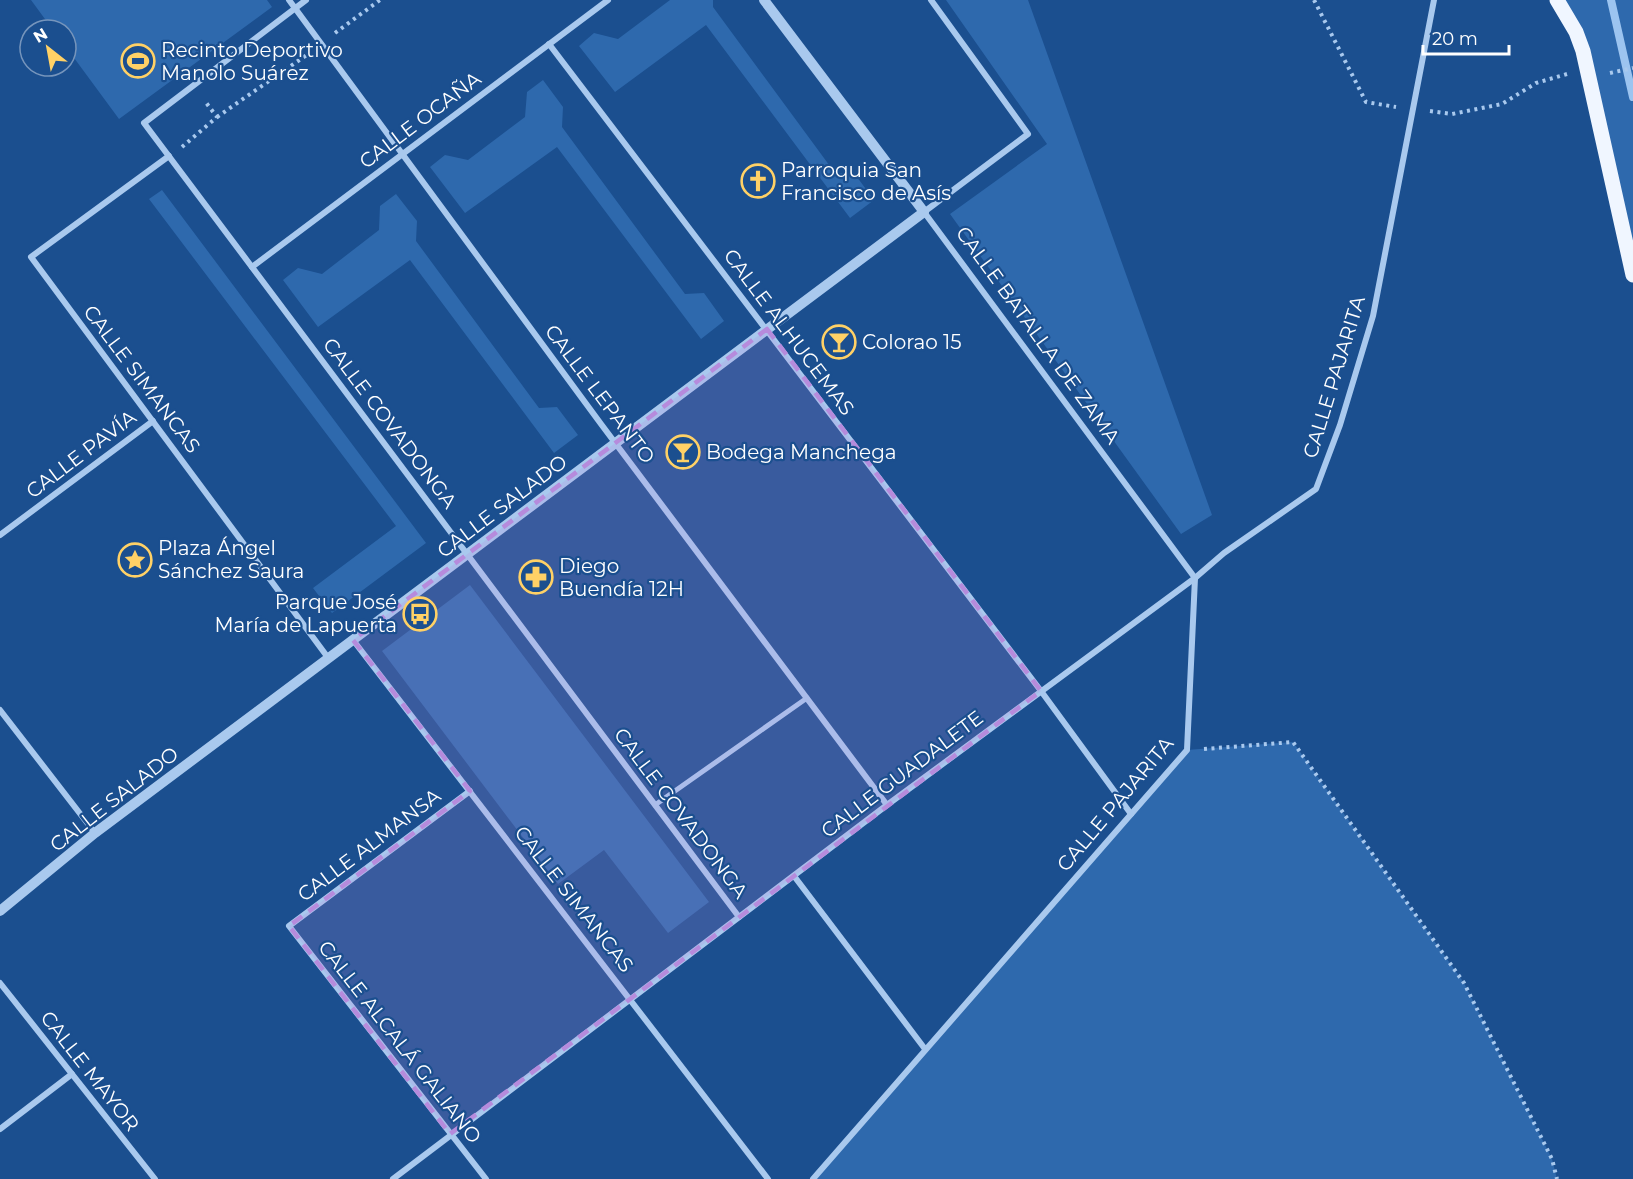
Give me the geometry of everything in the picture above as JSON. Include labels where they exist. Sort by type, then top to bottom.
[{"type":"main road","points":[[1557,0],[1576,32],[1583,51],[1633,275]]},
{"type":"street","name":"CALLE LEPANTO","points":[[289,0],[887,805]]},
{"type":"street","points":[[192,86],[306,0]]},
{"type":"street","name":"CALLE OCAÑA","points":[[252,267],[608,0]]},
{"type":"street","name":"CALLE BATALLA DE ZAMA","points":[[764,0],[1195,578]]},
{"type":"street","name":"CALLE SALADO","points":[[0,911],[95,833],[1028,134],[931,0]]},
{"type":"street","name":"CALLE PAJARITA","points":[[813,1179],[1187,750],[1195,578],[1224,553],[1316,489],[1340,426],[1373,316],[1434,0]]},
{"type":"street","name":"CALLE ALHUCEMAS","points":[[549,44],[1041,691],[1131,814]]},
{"type":"street","name":"CALLE COVADONGA","points":[[192,86],[144,123],[739,917]]},
{"type":"street","name":"CALLE SIMANCAS","points":[[169,156],[31,257],[329,659]]},
{"type":"street","name":"CALLE PAVÍA","points":[[0,535],[153,421]]},
{"type":"street","name":"CALLE GUADALETE","points":[[393,1179],[887,805],[1195,578]]},
{"type":"street","name":"CALLE SIMANCAS","points":[[353,640],[768,1179]]},
{"type":"street","points":[[655,805],[807,698]]},
{"type":"street","points":[[0,710],[95,833]]},
{"type":"street","name":"CALLE ALMANSA","points":[[289,926],[470,791]]},
{"type":"street","points":[[794,876],[925,1049]]},
{"type":"street","name":"CALLE ALCALÁ GALIANO","points":[[289,926],[486,1179]]},
{"type":"street","name":"CALLE MAYOR","points":[[0,983],[155,1179]]},
{"type":"street","points":[[0,1129],[72,1074]]},
{"type":"path","points":[[169,156],[217,117],[305,57],[320,43],[380,0]]},
{"type":"path","points":[[192,86],[217,117]]},
{"type":"path","points":[[1187,750],[1293,742],[1464,983],[1552,1159],[1557,1179]]},
{"type":"highlighted area","points":[[767,329],[1041,691],[450,1134],[289,926],[470,791],[353,640]]},
{"type":"shaded area","name":"Recinto Deportivo Manolo Suárez","points":[[31,0],[267,0],[272,7],[119,119],[78,63],[78,18],[44,18]]},
{"type":"shaded area","points":[[670,0],[713,0],[713,7],[835,173],[854,173],[874,200],[850,218],[706,25],[615,92],[579,46],[594,33],[618,39]]},
{"type":"shaded area","points":[[946,0],[1028,0],[1212,515],[1181,534],[950,214],[1047,144]]},
{"type":"shaded area","points":[[1557,0],[1633,0],[1633,275],[1583,51]]},
{"type":"shaded area","points":[[543,80],[563,107],[562,127],[685,294],[704,293],[724,321],[701,339],[557,147],[465,213],[430,167],[445,155],[468,160],[525,117],[527,92]]},
{"type":"shaded area","points":[[162,190],[426,543],[332,613],[313,588],[396,526],[149,199]]},
{"type":"shaded area","points":[[396,194],[417,221],[416,241],[539,408],[557,407],[578,435],[554,453],[410,260],[318,327],[283,280],[298,268],[322,274],[379,230],[380,206]]},
{"type":"shaded area","points":[[470,585],[709,902],[668,933],[604,850],[558,884],[382,651]]},
{"type":"shaded area","points":[[1293,742],[1464,983],[1552,1159],[1557,1179],[813,1179],[1187,750]]},
{"type":"waterway","points":[[1611,0],[1633,97]]},
{"type":"place","name":"Recinto Deportivo Manolo Suárez","points":[[138,61]]},
{"type":"place","name":"Parroquia San Francisco de Asís","points":[[758,181]]},
{"type":"place","name":"Colorao 15","points":[[839,342]]},
{"type":"place","name":"Bodega Manchega","points":[[683,452]]},
{"type":"place","name":"Plaza Ángel Sánchez Saura","points":[[135,560]]},
{"type":"place","name":"Diego Buendía 12H","points":[[536,577]]},
{"type":"place","name":"Parque José María de Lapuerta","points":[[420,614]]}]
